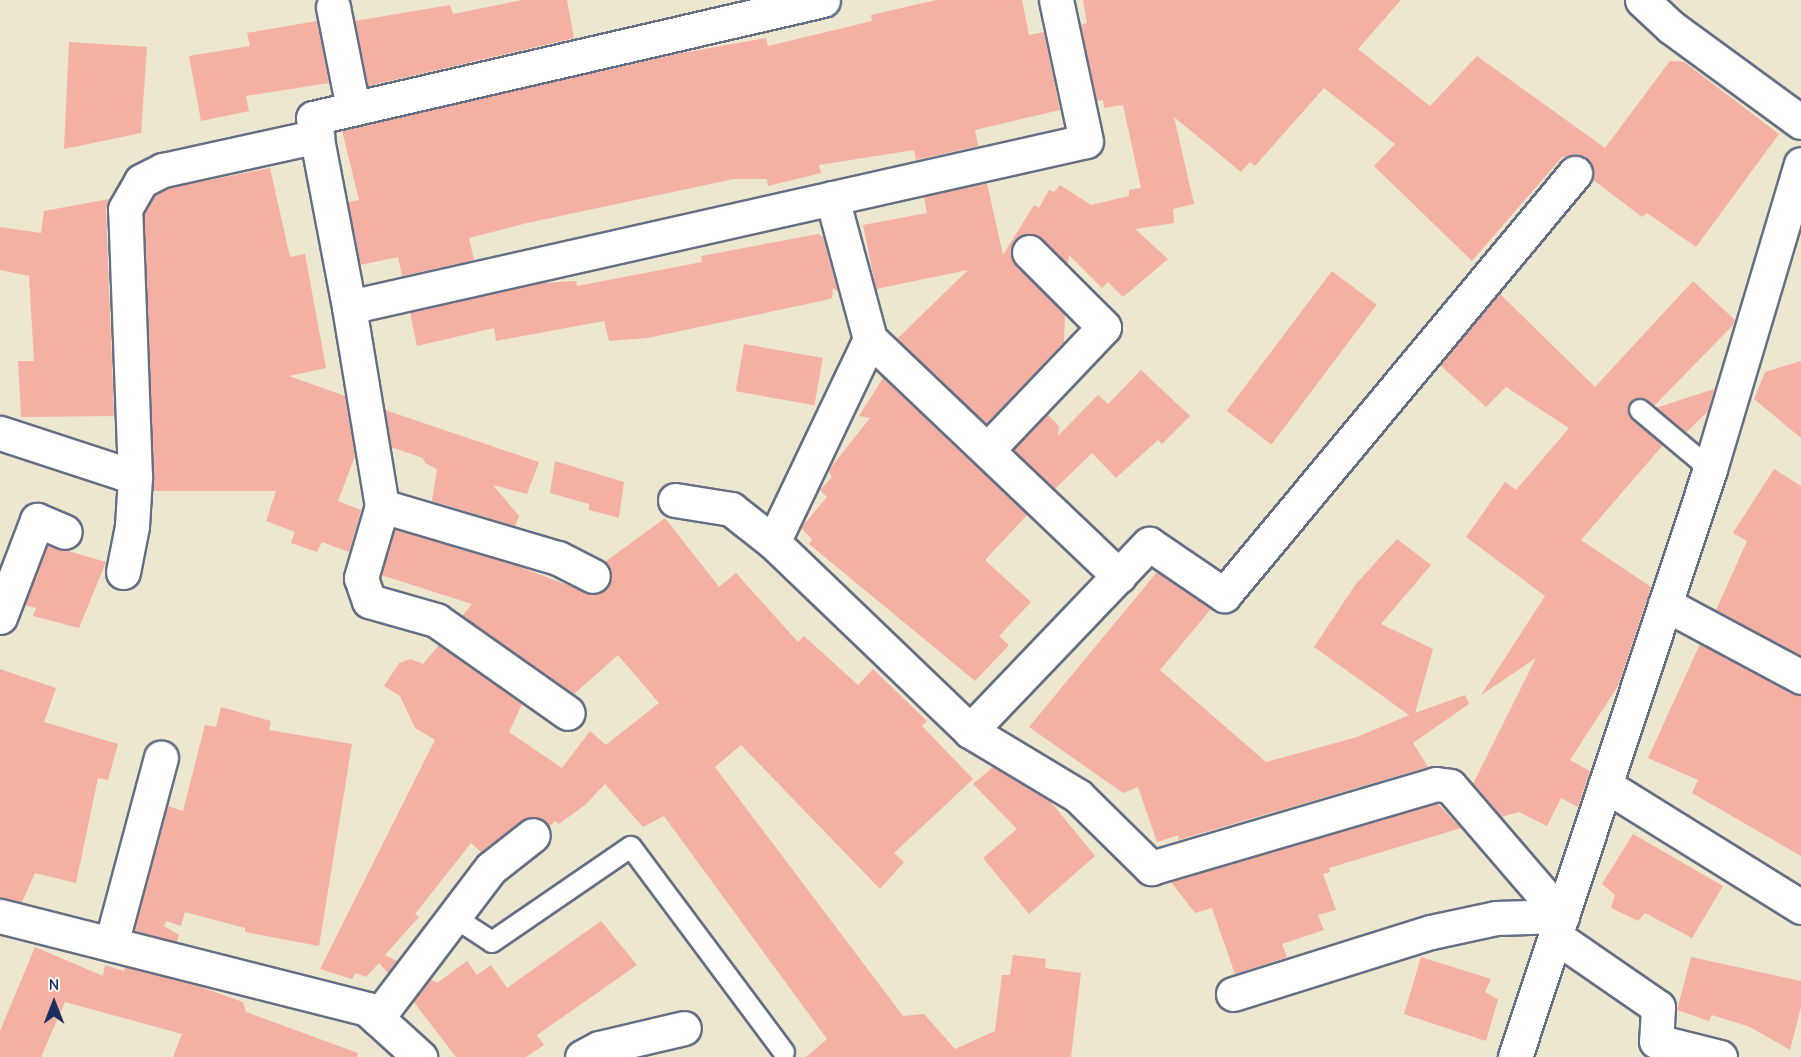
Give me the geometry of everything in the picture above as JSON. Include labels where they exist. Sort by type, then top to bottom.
[{"type":"street","points":[[349,307],[1086,141],[1056,0]]},
{"type":"street","points":[[1642,0],[1671,27],[1801,122]]},
{"type":"street","points":[[568,713],[436,620],[369,601],[361,578],[382,506],[349,307],[313,118],[805,2]]},
{"type":"street","points":[[333,7],[353,108]]},
{"type":"street","points":[[123,572],[132,526],[135,477],[125,209],[141,181],[163,170],[317,136]]},
{"type":"street","points":[[1515,1057],[1710,469],[1801,164]]},
{"type":"street","points":[[970,731],[1149,544],[1224,595],[1575,173]]},
{"type":"street","points":[[832,198],[870,339],[1119,576]]},
{"type":"street","points":[[988,449],[1104,327],[1029,252]]},
{"type":"street","points":[[773,542],[870,339]]},
{"type":"street","points":[[0,433],[135,477]]},
{"type":"street","points":[[675,500],[731,510],[773,542],[970,731],[1078,796],[1151,868],[1436,784],[1450,786],[1559,926],[1658,1007],[1656,1041],[1720,1057]]},
{"type":"street","points":[[382,506],[558,558],[593,576]]},
{"type":"street","points":[[0,617],[37,520],[65,532]]},
{"type":"street","points":[[1665,604],[1801,677]]},
{"type":"street","points":[[111,944],[161,758]]},
{"type":"street","points":[[1605,785],[1801,907]]},
{"type":"street","points":[[377,1018],[491,868],[533,835]]},
{"type":"street","points":[[0,916],[367,1009],[420,1057]]},
{"type":"street","points":[[1233,994],[1431,932],[1496,918],[1559,926]]},
{"type":"street","points":[[582,1057],[599,1048],[684,1028]]},
{"type":"lane","points":[[1640,410],[1710,469]]},
{"type":"lane","points":[[454,916],[492,942],[631,847],[784,1052]]},
{"type":"building","points":[[522,0],[567,0],[574,38],[368,86],[355,21],[450,5],[453,14]]},
{"type":"building","points":[[936,0],[1022,0],[1029,35],[1044,32],[1060,110],[975,130],[978,146],[916,160],[914,150],[819,165],[821,173],[768,186],[767,179],[734,179],[527,223],[469,238],[474,260],[402,276],[398,257],[360,265],[348,202],[359,200],[342,130],[677,54],[766,38],[768,46],[872,21],[871,15]]},
{"type":"building","points":[[1083,0],[1401,0],[1358,49],[1430,106],[1477,56],[1605,148],[1670,61],[1684,62],[1779,134],[1696,247],[1647,213],[1642,217],[1592,179],[1592,166],[1578,154],[1562,157],[1472,261],[1374,166],[1395,144],[1324,88],[1255,166],[1250,162],[1241,172],[1174,117],[1194,204],[1173,209],[1174,223],[1135,229],[1168,259],[1123,297],[1108,282],[1102,288],[1069,255],[1068,265],[1034,234],[1015,239],[1011,248],[1015,265],[1065,315],[1064,342],[986,424],[897,339],[968,270],[876,289],[863,225],[927,213],[924,197],[987,183],[1003,255],[1034,205],[1039,208],[1049,190],[1054,192],[1060,185],[1091,205],[1129,196],[1129,190],[1141,188],[1123,105],[1104,108],[1103,100],[1097,101],[1080,25],[1087,23]]},
{"type":"building","points":[[317,21],[329,83],[246,96],[249,111],[201,121],[189,56],[250,46],[247,33]]},
{"type":"building","points":[[69,42],[147,47],[141,133],[64,149]]},
{"type":"building","points":[[270,168],[290,257],[305,254],[326,368],[289,376],[345,396],[355,456],[338,501],[361,510],[349,552],[322,542],[317,552],[291,543],[295,532],[266,521],[276,491],[153,491],[144,214],[154,195],[169,188]]},
{"type":"building","points":[[109,199],[106,210],[114,416],[21,417],[18,361],[34,361],[29,276],[0,270],[0,227],[41,233],[44,211]]},
{"type":"building","points":[[818,234],[823,237],[838,292],[833,288],[832,298],[826,300],[647,338],[609,341],[604,321],[496,341],[494,328],[417,346],[410,312],[542,283],[576,281],[577,286],[702,262],[701,256]]},
{"type":"building","points":[[1332,271],[1377,305],[1271,444],[1227,411]]},
{"type":"building","points":[[1693,281],[1735,320],[1733,325],[1654,406],[1642,398],[1631,403],[1632,419],[1663,445],[1581,540],[1651,587],[1618,686],[1570,760],[1590,771],[1578,807],[1561,798],[1547,826],[1519,812],[1501,817],[1473,784],[1536,658],[1481,695],[1545,596],[1466,537],[1505,482],[1516,490],[1569,428],[1506,387],[1486,407],[1440,365],[1499,293],[1595,387]]},
{"type":"building","points":[[744,344],[823,358],[814,405],[736,391]]},
{"type":"building","points":[[1801,361],[1801,438],[1754,399],[1765,372]]},
{"type":"building","points":[[1141,370],[1190,416],[1162,444],[1158,440],[1116,478],[1092,453],[1055,489],[1013,450],[1047,414],[1059,426],[1058,436],[1098,395],[1108,404]]},
{"type":"building","points":[[883,378],[1027,515],[985,560],[1031,602],[999,636],[1009,645],[975,681],[809,544],[812,539],[801,528],[827,497],[820,490],[832,477],[828,471],[870,418],[859,416]]},
{"type":"building","points":[[1714,389],[1708,411],[1686,433],[1656,408]]},
{"type":"building","points":[[385,410],[539,462],[527,494],[493,485],[519,516],[515,526],[432,501],[437,469],[425,463],[423,458],[391,447]]},
{"type":"building","points":[[555,461],[624,482],[619,518],[589,510],[589,504],[550,493]]},
{"type":"building","points":[[1774,469],[1801,486],[1801,656],[1716,610],[1747,541],[1733,533]]},
{"type":"building","points":[[665,518],[719,587],[736,573],[798,642],[804,636],[858,685],[873,669],[927,721],[922,726],[973,779],[894,853],[904,862],[880,889],[741,745],[715,767],[903,1016],[924,1014],[955,1049],[995,1031],[1002,975],[1010,975],[1013,955],[1046,959],[1045,968],[1081,973],[1071,1057],[806,1057],[827,1039],[664,816],[643,827],[605,784],[585,805],[559,824],[555,821],[549,827],[540,818],[530,817],[481,852],[471,843],[415,914],[419,917],[385,955],[397,961],[388,973],[379,963],[366,977],[356,973],[352,979],[320,969],[435,740],[415,728],[400,696],[384,686],[399,663],[411,659],[423,664],[439,645],[522,704],[509,732],[562,768],[590,731],[606,745],[659,703],[618,655],[574,694],[462,616],[472,604],[381,575],[395,529],[512,564],[594,595],[610,584],[612,575],[605,562]]},
{"type":"building","points":[[1397,539],[1431,565],[1381,624],[1433,649],[1415,713],[1465,695],[1469,704],[1413,743],[1428,767],[1178,840],[1179,835],[1157,842],[1138,787],[1123,793],[1029,727],[1157,572],[1211,609],[1160,670],[1266,762],[1357,737],[1409,715],[1314,647],[1355,585]]},
{"type":"building","points":[[48,545],[106,562],[79,628],[33,616],[36,608],[25,605]]},
{"type":"building","points":[[1700,644],[1801,696],[1801,856],[1692,793],[1698,780],[1648,758]]},
{"type":"building","points":[[0,669],[56,688],[44,722],[118,744],[108,780],[98,778],[76,883],[35,873],[22,902],[0,898]]},
{"type":"building","points":[[221,707],[271,721],[269,730],[352,744],[319,946],[245,932],[245,928],[185,912],[181,926],[166,921],[164,926],[179,935],[177,942],[134,931],[168,806],[183,811],[205,725],[216,727]]},
{"type":"building","points":[[993,767],[1050,801],[1095,856],[1029,914],[983,858],[1017,829],[973,784]]},
{"type":"building","points":[[1437,803],[1461,828],[1329,868],[1330,872],[1323,874],[1336,910],[1318,915],[1324,930],[1282,944],[1287,957],[1235,974],[1212,908],[1195,913],[1171,882]]},
{"type":"building","points":[[1633,834],[1723,886],[1692,938],[1645,913],[1638,921],[1611,908],[1615,895],[1602,884]]},
{"type":"building","points":[[601,921],[637,965],[537,1035],[544,1045],[526,1057],[456,1057],[413,1001],[430,979],[437,983],[467,961],[477,975],[491,965],[507,988]]},
{"type":"building","points":[[35,947],[103,976],[105,965],[124,971],[125,967],[198,986],[243,1002],[246,1012],[358,1053],[357,1057],[173,1057],[182,1034],[65,1002],[41,1057],[0,1057],[0,1031]]},
{"type":"building","points":[[1421,957],[1491,979],[1485,992],[1498,999],[1486,1041],[1404,1014]]},
{"type":"building","points":[[1691,957],[1801,981],[1801,1007],[1790,1050],[1750,1027],[1712,1015],[1709,1021],[1677,1010]]}]
